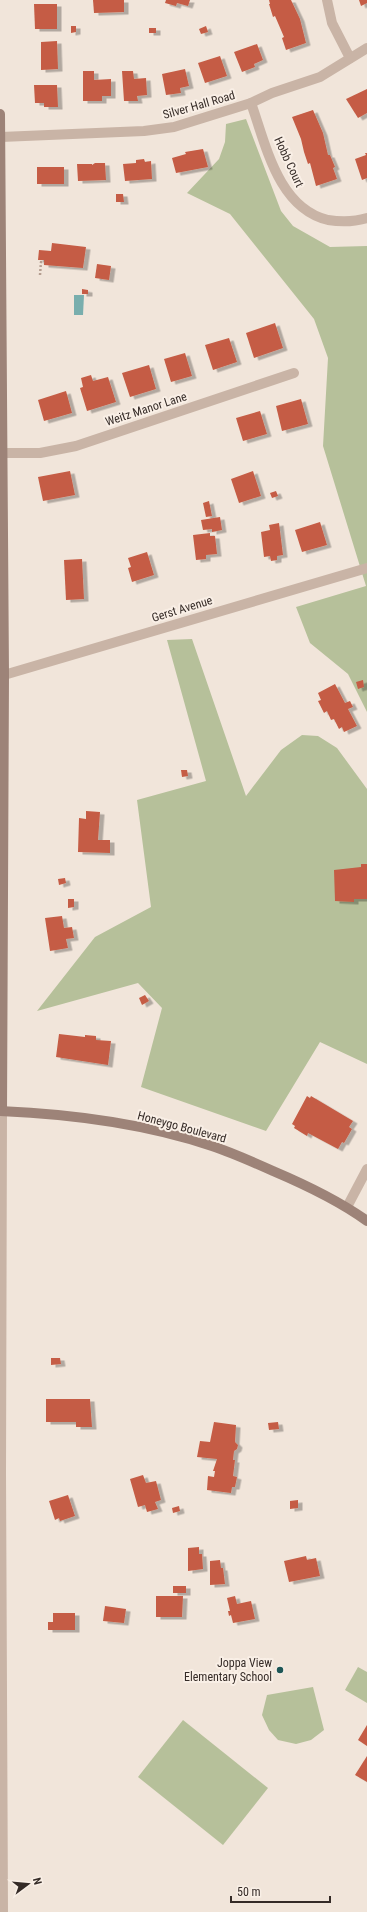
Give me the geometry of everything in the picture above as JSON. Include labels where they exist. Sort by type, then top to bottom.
[{"type":"main road","points":[[0,114],[4,675],[1,1111]]},
{"type":"main road","name":"Honeygo Boulevard","points":[[1,1111],[94,1119],[168,1134],[212,1146],[301,1183],[347,1206],[367,1221]]},
{"type":"street","points":[[327,0],[332,23],[350,58]]},
{"type":"street","name":"Silver Hall Road","points":[[0,137],[144,131],[174,127],[251,104],[272,93],[320,77],[367,48]]},
{"type":"street","name":"Hobb Court","points":[[251,104],[278,175],[287,193],[297,204],[308,212],[322,218],[338,222],[367,218]]},
{"type":"street","name":"Weitz Manor Lane","points":[[2,453],[40,452],[76,446],[294,373]]},
{"type":"street","name":"Gerst Avenue","points":[[4,675],[367,568]]},
{"type":"street","points":[[1,1111],[3,1912]]},
{"type":"street","points":[[347,1206],[367,1169]]},
{"type":"path","points":[[40,275],[41,262],[44,263]]},
{"type":"green space","points":[[246,119],[281,211],[293,226],[330,247],[367,246],[367,712],[348,674],[310,643],[296,607],[366,586],[323,446],[328,358],[314,319],[230,214],[187,193],[219,159],[225,142],[226,124]]},
{"type":"green space","points":[[192,639],[246,796],[281,750],[302,735],[318,736],[337,748],[367,789],[367,1064],[320,1042],[266,1131],[141,1087],[162,1008],[138,983],[37,1011],[95,937],[151,907],[137,800],[206,781],[167,640]]},
{"type":"green space","points":[[358,1667],[367,1672],[367,1703],[345,1690]]},
{"type":"green space","points":[[313,1687],[324,1730],[311,1740],[296,1744],[278,1740],[269,1730],[262,1715],[267,1695]]},
{"type":"green space","points":[[183,1720],[268,1788],[223,1845],[138,1777]]},
{"type":"water","points":[[74,295],[84,295],[83,315],[74,315]]},
{"type":"building","points":[[93,0],[124,0],[124,12],[94,13]]},
{"type":"building","points":[[166,0],[190,0],[188,6],[177,3],[176,6],[165,3]]},
{"type":"building","points":[[269,0],[291,0],[300,19],[306,43],[286,50],[282,38],[284,37],[275,16],[273,17]]},
{"type":"building","points":[[359,0],[367,0],[367,3],[361,6]]},
{"type":"building","points":[[34,4],[57,4],[57,29],[35,29]]},
{"type":"building","points":[[71,26],[76,26],[76,32],[71,33]]},
{"type":"building","points":[[206,26],[208,32],[201,34],[199,29]]},
{"type":"building","points":[[149,28],[156,28],[156,33],[149,33]]},
{"type":"building","points":[[57,41],[58,69],[41,70],[41,42]]},
{"type":"building","points":[[257,44],[263,60],[254,64],[255,67],[242,72],[234,52]]},
{"type":"building","points":[[220,56],[227,76],[205,83],[198,63]]},
{"type":"building","points":[[185,69],[189,86],[180,88],[181,93],[166,95],[162,74]]},
{"type":"building","points":[[83,71],[94,71],[94,80],[111,79],[111,96],[102,96],[102,101],[83,101]]},
{"type":"building","points":[[122,71],[133,71],[134,79],[146,78],[147,95],[137,96],[138,101],[124,101]]},
{"type":"building","points":[[34,85],[57,85],[58,107],[44,107],[44,103],[35,103]]},
{"type":"building","points":[[367,89],[367,113],[358,118],[346,99]]},
{"type":"building","points":[[313,110],[323,133],[328,155],[330,155],[335,167],[333,168],[337,179],[316,186],[310,163],[308,164],[301,139],[292,117]]},
{"type":"building","points":[[203,149],[208,167],[176,173],[172,158],[186,154],[185,152]]},
{"type":"building","points":[[365,153],[367,153],[367,178],[362,180],[355,159],[366,155]]},
{"type":"building","points":[[144,159],[145,162],[151,161],[152,179],[125,181],[123,164],[136,163],[136,160]]},
{"type":"building","points":[[95,163],[105,163],[106,180],[78,181],[77,164],[92,165]]},
{"type":"building","points":[[37,167],[64,167],[64,184],[37,184]]},
{"type":"building","points":[[116,194],[123,194],[124,202],[116,202]]},
{"type":"building","points":[[52,243],[86,247],[83,268],[44,265],[44,260],[38,260],[39,250],[51,251]]},
{"type":"building","points":[[97,264],[111,266],[109,280],[95,278]]},
{"type":"building","points":[[82,289],[88,290],[88,294],[82,294]]},
{"type":"building","points":[[275,323],[283,348],[254,358],[246,333]]},
{"type":"building","points":[[229,338],[237,362],[213,370],[205,345]]},
{"type":"building","points":[[185,353],[192,376],[171,382],[164,359]]},
{"type":"building","points":[[149,365],[156,389],[130,397],[122,373]]},
{"type":"building","points":[[91,375],[93,381],[108,377],[116,402],[87,411],[80,388],[83,387],[81,378]]},
{"type":"building","points":[[66,391],[72,413],[44,421],[38,400]]},
{"type":"building","points":[[301,399],[308,424],[282,431],[276,406]]},
{"type":"building","points":[[260,411],[267,434],[243,441],[236,418]]},
{"type":"building","points":[[70,471],[75,495],[43,501],[38,477]]},
{"type":"building","points":[[253,471],[261,496],[239,503],[231,479]]},
{"type":"building","points":[[276,491],[278,496],[272,498],[270,493]]},
{"type":"building","points":[[209,501],[212,516],[206,517],[203,503]]},
{"type":"building","points":[[220,517],[222,530],[212,532],[212,529],[203,530],[201,520]]},
{"type":"building","points":[[320,522],[327,545],[302,552],[295,530]]},
{"type":"building","points":[[279,523],[283,555],[277,556],[277,560],[271,561],[270,556],[264,557],[261,532],[270,530],[269,525]]},
{"type":"building","points":[[210,533],[210,536],[215,536],[217,554],[206,555],[206,559],[196,560],[193,535]]},
{"type":"building","points":[[147,552],[154,575],[132,582],[128,568],[131,567],[128,558]]},
{"type":"building","points":[[82,559],[84,599],[66,600],[64,560]]},
{"type":"building","points":[[363,680],[364,687],[358,689],[356,682]]},
{"type":"building","points":[[335,684],[345,703],[350,701],[353,707],[348,709],[357,726],[344,732],[342,727],[339,729],[334,719],[331,720],[327,711],[324,713],[318,701],[321,700],[318,693]]},
{"type":"building","points":[[181,770],[187,770],[188,776],[182,777]]},
{"type":"building","points":[[86,811],[100,812],[98,840],[110,840],[110,853],[78,852],[79,818],[86,819]]},
{"type":"building","points":[[361,864],[367,864],[367,899],[354,899],[354,902],[335,901],[334,870],[361,867]]},
{"type":"building","points":[[65,878],[66,883],[59,885],[58,879]]},
{"type":"building","points":[[68,899],[74,899],[74,907],[68,908]]},
{"type":"building","points":[[62,916],[64,928],[72,927],[74,938],[66,939],[68,948],[50,951],[45,918]]},
{"type":"building","points":[[145,995],[149,1001],[142,1005],[139,998]]},
{"type":"building","points":[[59,1034],[85,1037],[85,1035],[96,1036],[96,1040],[111,1041],[108,1065],[56,1057]]},
{"type":"building","points":[[307,1096],[310,1098],[311,1096],[353,1121],[349,1127],[352,1129],[344,1143],[342,1142],[338,1149],[308,1133],[307,1136],[294,1128],[295,1126],[292,1124]]},
{"type":"building","points":[[51,1358],[60,1358],[61,1364],[51,1365]]},
{"type":"building","points":[[46,1399],[90,1399],[92,1427],[76,1427],[76,1422],[46,1422]]},
{"type":"building","points":[[214,1422],[236,1425],[235,1442],[238,1445],[237,1449],[234,1451],[233,1460],[235,1460],[233,1476],[237,1477],[235,1487],[232,1487],[231,1493],[207,1490],[208,1476],[214,1477],[215,1471],[213,1471],[217,1459],[197,1457],[200,1441],[210,1442]]},
{"type":"building","points":[[278,1422],[279,1429],[269,1430],[268,1423]]},
{"type":"building","points":[[143,1475],[146,1483],[156,1481],[161,1500],[155,1502],[158,1509],[147,1512],[145,1505],[138,1507],[130,1479]]},
{"type":"building","points":[[68,1495],[75,1516],[60,1521],[59,1518],[55,1520],[49,1501]]},
{"type":"building","points":[[298,1500],[298,1508],[290,1509],[290,1501]]},
{"type":"building","points":[[179,1506],[180,1511],[173,1513],[172,1508]]},
{"type":"building","points":[[199,1547],[199,1554],[202,1554],[203,1569],[188,1571],[188,1548]]},
{"type":"building","points":[[306,1556],[307,1560],[316,1558],[320,1576],[289,1582],[284,1561]]},
{"type":"building","points":[[220,1560],[221,1568],[223,1568],[225,1584],[210,1585],[210,1561]]},
{"type":"building","points":[[173,1586],[186,1586],[186,1593],[173,1593]]},
{"type":"building","points":[[156,1596],[183,1596],[182,1617],[156,1617]]},
{"type":"building","points":[[235,1596],[237,1604],[251,1601],[255,1619],[233,1623],[231,1615],[229,1616],[228,1611],[230,1611],[227,1598]]},
{"type":"building","points":[[105,1606],[126,1609],[124,1623],[103,1621]]},
{"type":"building","points":[[53,1613],[75,1613],[75,1630],[48,1630],[48,1622],[53,1622]]},
{"type":"building","points":[[367,1725],[367,1746],[358,1740]]},
{"type":"building","points":[[367,1756],[367,1782],[355,1775]]},
{"type":"place","name":"Joppa View Elementary School","points":[[280,1670]]}]
